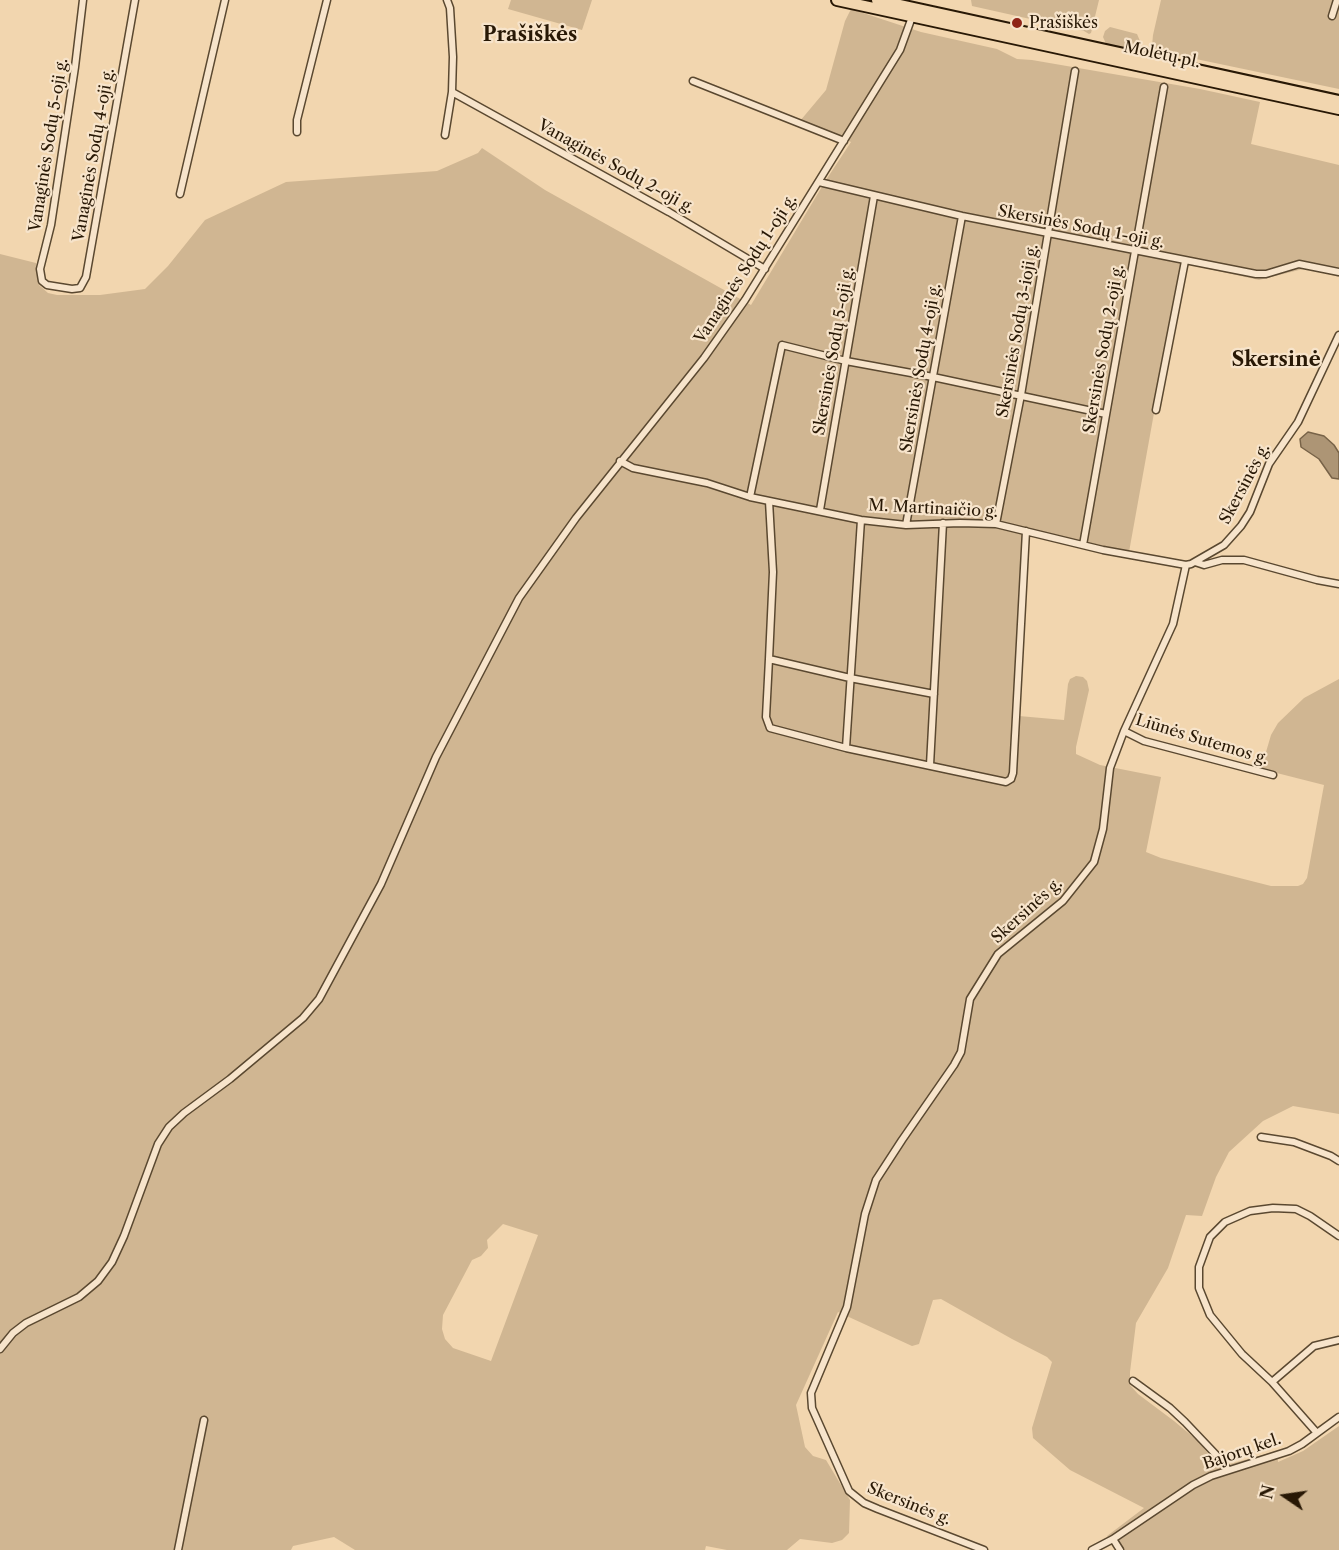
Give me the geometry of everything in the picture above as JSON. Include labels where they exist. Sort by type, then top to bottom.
[{"type":"highway","name":"Molėtų pl.","points":[[837,0],[1339,110]]},
{"type":"highway","name":"Molėtų pl.","points":[[877,0],[1339,101]]},
{"type":"street","name":"Vanaginės Sodų 5-oji g.","points":[[54,287],[42,281],[40,269],[51,225],[83,0]]},
{"type":"street","name":"Vanaginės Sodų 4-oji g.","points":[[54,287],[76,289],[82,286],[86,277],[135,0]]},
{"type":"street","points":[[180,194],[225,0]]},
{"type":"street","points":[[297,132],[297,120],[327,0]]},
{"type":"street","points":[[445,135],[452,92],[453,57],[450,8],[447,0]]},
{"type":"street","points":[[1332,16],[1337,0]]},
{"type":"street","name":"Vanaginės Sodų 1-oji g.","points":[[0,1349],[26,1323],[79,1297],[98,1281],[112,1262],[124,1236],[158,1144],[169,1127],[303,1018],[319,999],[381,884],[436,757],[519,598],[576,518],[704,358],[765,269],[900,50],[912,17]]},
{"type":"street","name":"Skersinės Sodų 3-ioji g.","points":[[996,524],[1021,395],[1075,71]]},
{"type":"street","points":[[693,81],[844,141]]},
{"type":"street","name":"Skersinės Sodų 2-oji g.","points":[[1083,545],[1164,87]]},
{"type":"street","name":"Vanaginės Sodų 2-oji g.","points":[[452,92],[669,212],[765,269]]},
{"type":"street","name":"Skersinės Sodų 1-oji g.","points":[[819,182],[962,216],[1256,274],[1266,274],[1299,264],[1339,272]]},
{"type":"street","name":"Skersinės Sodų 5-oji g.","points":[[820,510],[874,196]]},
{"type":"street","name":"Skersinės Sodų 4-oji g.","points":[[906,525],[962,216]]},
{"type":"street","points":[[1156,410],[1185,261]]},
{"type":"street","name":"Skersinės g.","points":[[984,1550],[864,1503],[849,1491],[812,1408],[811,1394],[847,1307],[865,1214],[880,1172],[954,1065],[961,1052],[970,999],[998,954],[1063,901],[1094,862],[1103,829],[1110,768],[1124,731],[1173,624],[1186,565],[1224,544],[1241,526],[1250,512],[1269,464],[1298,422],[1339,335]]},
{"type":"street","points":[[750,497],[782,345],[846,361],[1106,414]]},
{"type":"street","name":"M. Martinaičio g.","points":[[620,461],[633,468],[707,483],[750,497],[861,520],[906,525],[996,524],[1083,545],[1186,565]]},
{"type":"street","points":[[769,501],[773,572],[766,717],[770,728],[846,748],[1006,782],[1011,779],[1015,742],[1026,531]]},
{"type":"street","points":[[846,748],[861,520]]},
{"type":"street","points":[[930,765],[942,523]]},
{"type":"street","points":[[1195,562],[1204,566],[1222,560],[1244,560],[1339,584]]},
{"type":"street","points":[[769,659],[934,694]]},
{"type":"street","name":"Liūnės Sutemos g.","points":[[1124,731],[1144,741],[1273,775]]},
{"type":"street","points":[[1261,1137],[1294,1142],[1339,1161]]},
{"type":"street","points":[[1317,1433],[1272,1382],[1242,1354],[1210,1315],[1198,1288],[1199,1267],[1210,1236],[1225,1222],[1250,1211],[1273,1208],[1296,1209],[1339,1236]]},
{"type":"street","points":[[1272,1382],[1314,1346],[1339,1340]]},
{"type":"street","points":[[1133,1381],[1185,1422],[1228,1470]]},
{"type":"street","name":"Bajorų kel.","points":[[1092,1550],[1113,1539],[1178,1494],[1210,1476],[1289,1451],[1339,1417]]},
{"type":"street","points":[[178,1550],[204,1420]]},
{"type":"street","points":[[1113,1539],[1120,1550]]},
{"type":"shaded area","points":[[511,0],[592,0],[582,30],[508,9]]},
{"type":"shaded area","points":[[971,0],[1099,0],[1089,34],[972,6]]},
{"type":"shaded area","points":[[1161,0],[1339,0],[1339,89],[1153,50],[1153,35]]},
{"type":"shaded area","points":[[851,9],[921,32],[997,49],[1017,59],[1200,89],[1260,102],[1251,144],[1339,165],[1339,277],[1307,268],[1259,280],[1181,263],[1129,552],[1030,529],[1019,716],[1064,720],[1070,679],[1076,676],[1083,677],[1087,681],[1089,690],[1076,754],[1100,765],[1161,777],[1146,852],[1161,858],[1271,886],[1298,886],[1303,884],[1307,878],[1324,785],[1261,769],[1271,735],[1278,723],[1304,698],[1339,679],[1339,1114],[1293,1106],[1263,1121],[1229,1152],[1216,1177],[1202,1216],[1186,1215],[1168,1268],[1136,1323],[1130,1385],[1138,1394],[1198,1441],[1219,1467],[1277,1451],[1278,1462],[1303,1451],[1339,1426],[1339,1550],[1116,1550],[1107,1536],[1144,1508],[1070,1470],[1033,1438],[1032,1428],[1052,1362],[1047,1357],[941,1299],[933,1300],[919,1344],[912,1346],[838,1312],[796,1405],[805,1447],[813,1456],[826,1460],[850,1500],[849,1533],[842,1540],[832,1543],[800,1539],[787,1550],[727,1550],[706,1546],[705,1550],[355,1550],[334,1537],[293,1546],[291,1550],[0,1550],[0,254],[36,263],[39,285],[48,293],[100,295],[145,289],[168,266],[205,220],[286,182],[437,171],[478,153],[482,148],[545,190],[751,305],[851,142],[800,121],[826,90],[845,21]],"holes":[[[503,1224],[538,1235],[491,1361],[453,1348],[445,1339],[442,1329],[443,1315],[472,1260],[481,1256],[488,1248],[487,1240]]]},
{"type":"shaded area","points":[[1110,27],[1137,34],[1140,41],[1137,51],[1107,46],[1103,37],[1105,31]]},
{"type":"shaded area","points":[[1308,432],[1324,436],[1334,445],[1339,453],[1339,479],[1332,478],[1319,459],[1301,447],[1300,439]]},
{"type":"place","name":"Prašiškės","points":[[1017,23]]},
{"type":"district","name":"Prašiškės","points":[[530,35]]},
{"type":"district","name":"Skersinė","points":[[1276,360]]}]
